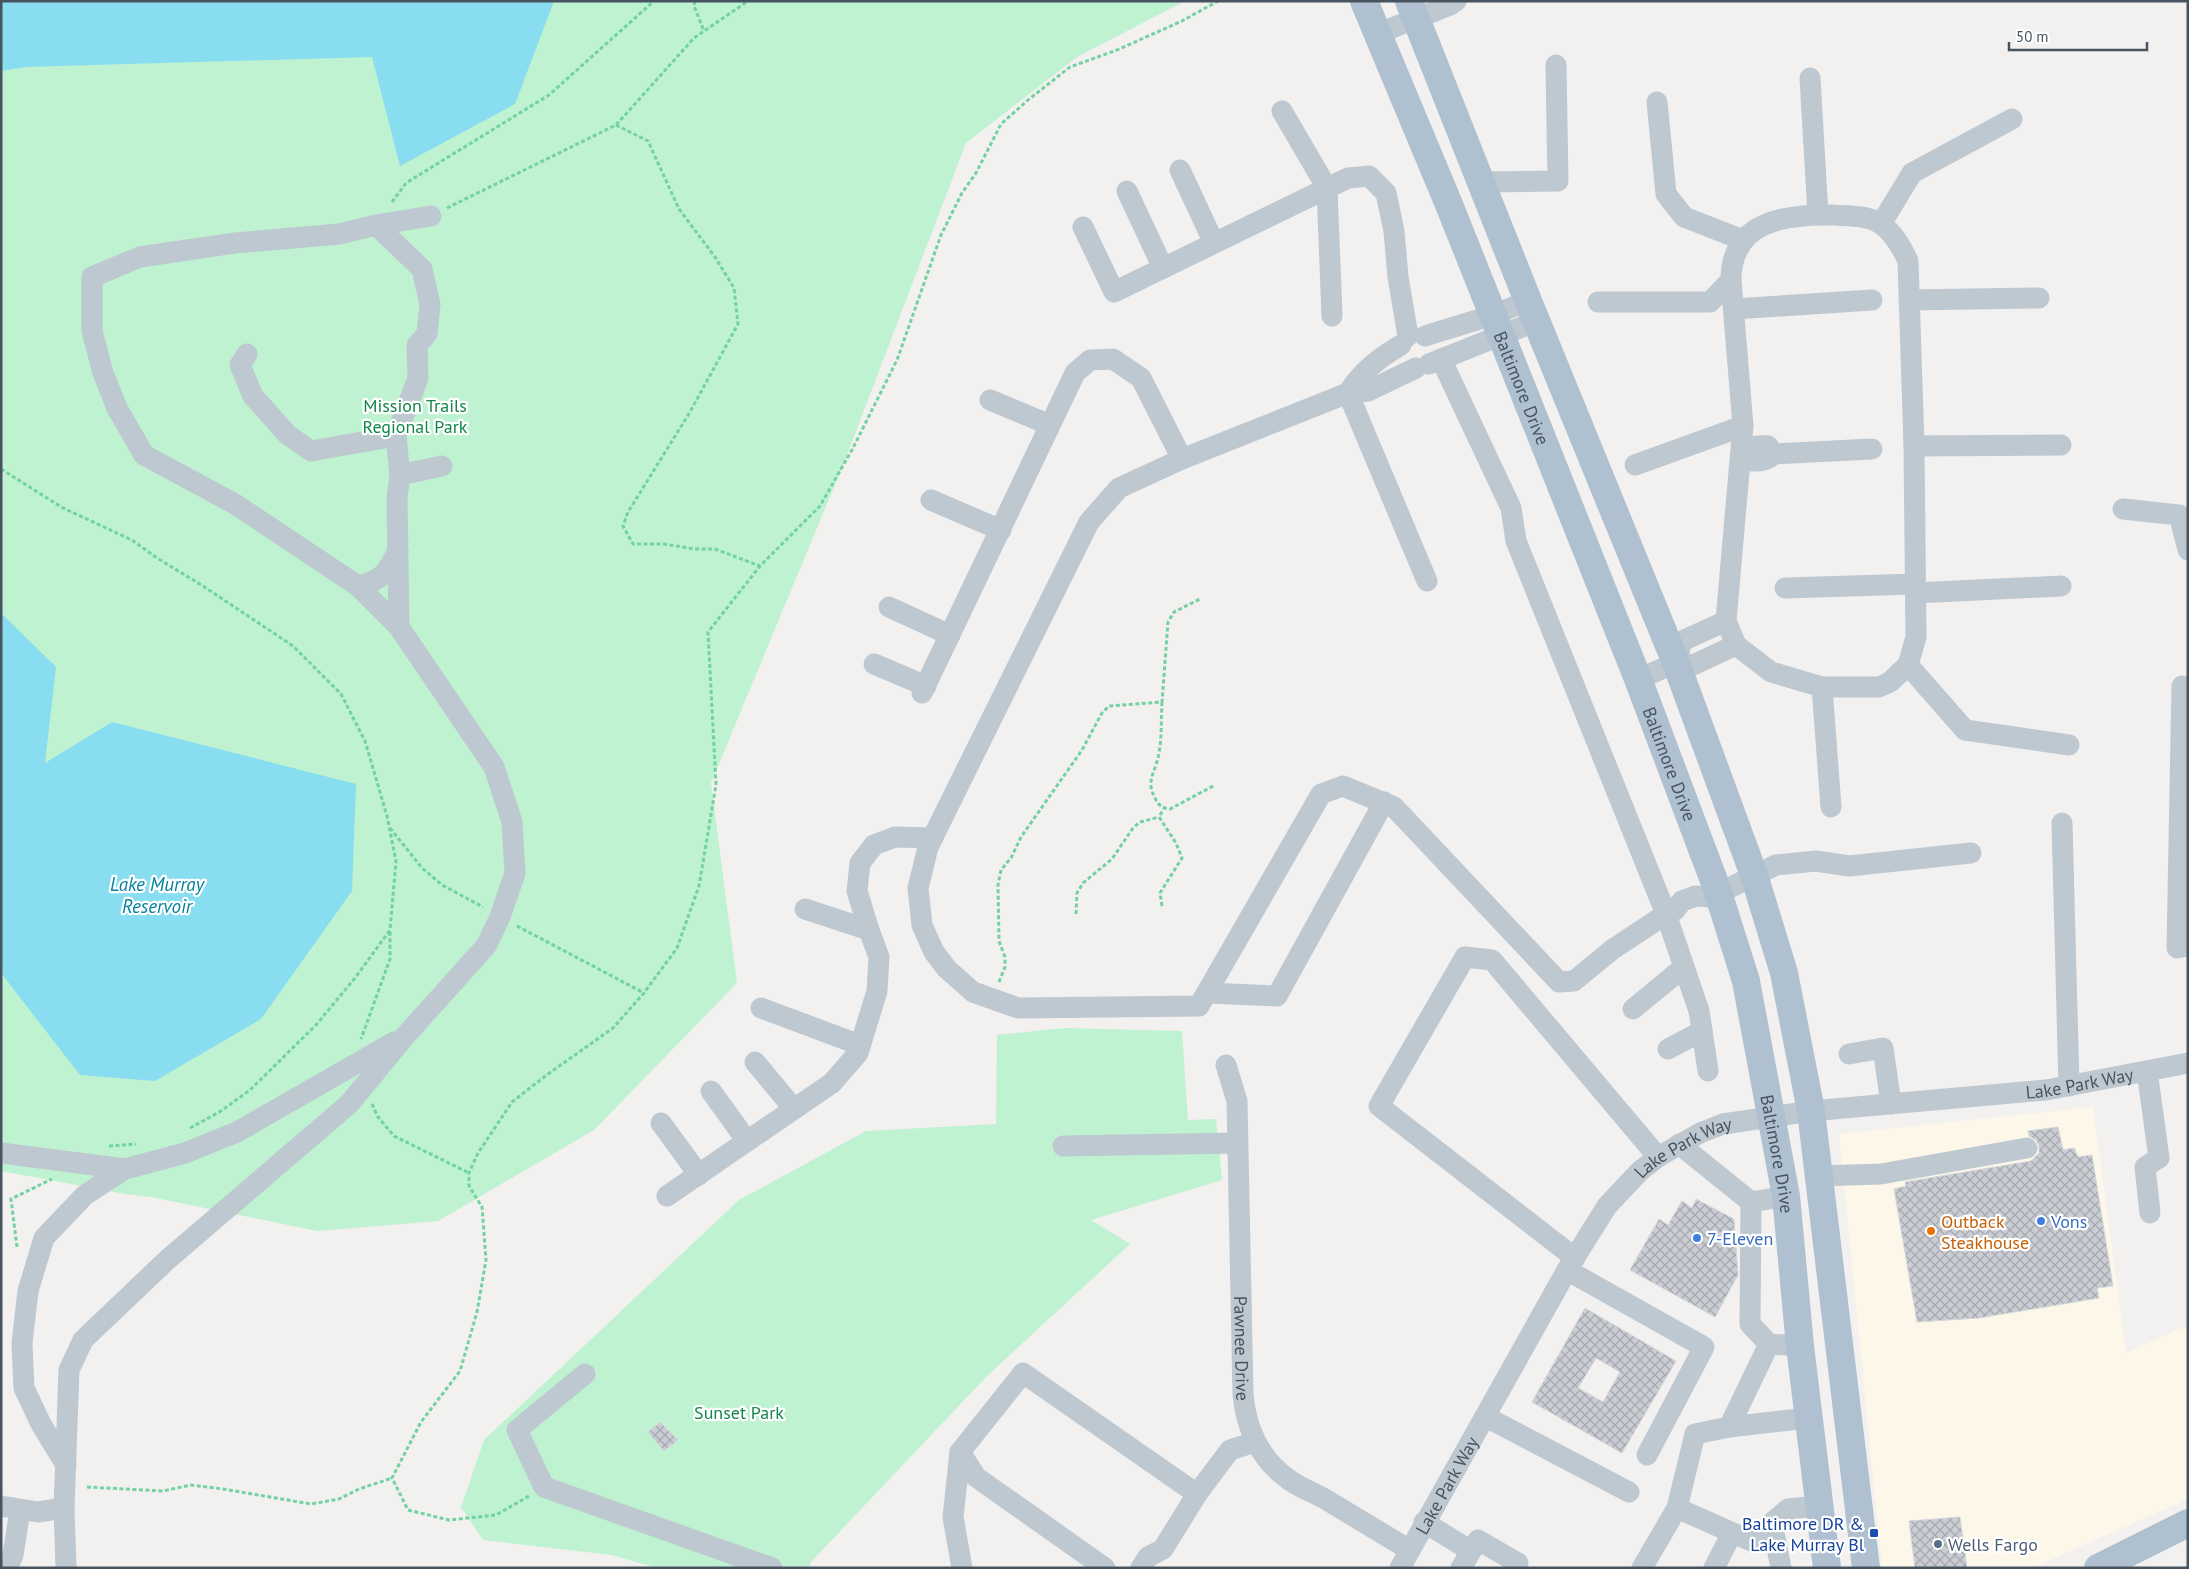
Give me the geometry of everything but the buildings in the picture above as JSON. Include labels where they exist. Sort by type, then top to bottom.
[{"type":"main road","name":"Baltimore Drive","points":[[1364,1],[1450,207],[1638,680],[1713,895],[1746,981],[1786,1196],[1800,1346],[1827,1568]]},
{"type":"main road","name":"Baltimore Drive","points":[[1413,10],[1532,311],[1676,663],[1754,875],[1784,973],[1811,1111],[1866,1568]]},
{"type":"main road","points":[[2098,1568],[2188,1523]]},
{"type":"street","points":[[1377,34],[1413,10],[1456,1]]},
{"type":"street","points":[[1482,182],[1558,182],[1556,65]]},
{"type":"street","points":[[1810,78],[1818,215]]},
{"type":"street","points":[[1657,102],[1666,194],[1684,217],[1743,240]]},
{"type":"street","points":[[1282,111],[1327,188],[1332,316]]},
{"type":"street","points":[[1881,224],[1912,173],[2012,119]]},
{"type":"street","points":[[1180,170],[1214,243]]},
{"type":"street","points":[[1082,227],[1114,292],[1348,178],[1369,176],[1386,193],[1394,231],[1398,278],[1411,339],[1400,355],[1406,364],[1428,364]]},
{"type":"street","points":[[1127,191],[1163,268]]},
{"type":"street","points":[[1818,215],[1859,216],[1881,224],[1900,245],[1908,261],[1914,446],[1916,637],[1908,664],[1890,682],[1879,687],[1822,687],[1771,672],[1736,645],[1726,621],[1743,426],[1731,262],[1743,240],[1757,228],[1780,218],[1818,215]]},
{"type":"street","points":[[66,1568],[64,1508],[70,1370],[83,1340],[167,1260],[349,1104],[406,1034],[486,946],[500,917],[515,873],[512,822],[494,767],[399,627],[358,586],[235,504],[144,456],[117,408],[103,373],[92,331],[92,276],[140,257],[234,243],[339,234],[376,225],[431,216]]},
{"type":"street","points":[[376,225],[422,269],[430,304],[427,334],[417,345],[418,378],[396,436],[400,475],[398,498],[399,627]]},
{"type":"street","points":[[1598,302],[1710,302],[1731,280]]},
{"type":"street","points":[[1910,300],[2039,298]]},
{"type":"street","points":[[1734,309],[1872,300]]},
{"type":"street","points":[[1532,311],[1496,325],[1428,364],[1368,391],[1348,393],[1182,459],[1119,488],[1089,522],[928,847],[918,888],[922,925],[934,952],[947,969],[973,992],[1018,1008],[1199,1006],[1321,794],[1343,786],[1394,806],[1559,982],[1574,981],[1613,950],[1655,919],[1670,912],[1682,901],[1696,896],[1713,895],[1776,865],[1816,861],[1849,866],[1970,853]]},
{"type":"street","points":[[1348,393],[1360,375],[1380,357],[1411,339],[1496,325]]},
{"type":"street","points":[[1411,339],[1432,344],[1434,350],[1431,361],[1428,364]]},
{"type":"street","points":[[247,354],[240,365],[252,396],[288,435],[311,451],[396,436]]},
{"type":"street","points":[[874,664],[924,690],[1075,373],[1090,360],[1113,360],[1141,378],[1182,459]]},
{"type":"street","points":[[1428,364],[1512,508],[1516,541],[1670,912],[1684,968],[1699,1011],[1708,1071]]},
{"type":"street","points":[[1348,393],[1427,581]]},
{"type":"street","points":[[990,400],[1050,425]]},
{"type":"street","points":[[1635,465],[1743,426]]},
{"type":"street","points":[[1914,446],[2061,445]]},
{"type":"street","points":[[1742,452],[1752,461],[1769,460],[1774,454],[1872,449]]},
{"type":"street","points":[[400,475],[442,466]]},
{"type":"street","points":[[931,500],[1001,530]]},
{"type":"street","points":[[2124,509],[2179,516],[2188,550]]},
{"type":"street","points":[[358,586],[375,582],[389,568],[398,550]]},
{"type":"street","points":[[1785,588],[1915,589],[2061,586]]},
{"type":"street","points":[[890,607],[950,635]]},
{"type":"street","points":[[1676,663],[1682,641],[1726,621]]},
{"type":"street","points":[[1638,680],[1676,663],[1694,664],[1736,645]]},
{"type":"street","points":[[1908,664],[1965,730],[2069,745]]},
{"type":"street","points":[[2188,686],[2182,686],[2177,948],[2188,946]]},
{"type":"street","points":[[1822,687],[1832,808]]},
{"type":"street","points":[[1207,993],[1278,996],[1384,802]]},
{"type":"street","points":[[2062,823],[2069,1086]]},
{"type":"street","points":[[667,1196],[832,1083],[858,1053],[877,991],[879,957],[857,891],[860,863],[874,845],[895,837],[933,838]]},
{"type":"street","points":[[805,909],[869,930]]},
{"type":"street","points":[[1647,1455],[1704,1347],[1571,1264],[1379,1106],[1465,957],[1492,960],[1658,1157]]},
{"type":"street","points":[[1633,1009],[1684,968]]},
{"type":"street","points":[[761,1008],[860,1045]]},
{"type":"street","points":[[1668,1049],[1702,1030]]},
{"type":"street","points":[[66,1465],[41,1424],[24,1388],[22,1343],[28,1290],[44,1238],[85,1194],[125,1169],[185,1153],[237,1132],[406,1034]]},
{"type":"street","points":[[1849,1054],[1883,1048],[1891,1104]]},
{"type":"street","points":[[755,1062],[794,1109]]},
{"type":"street","name":"Lake Park Way","points":[[1404,1559],[1571,1264],[1607,1206],[1640,1171],[1658,1157],[1679,1144],[1723,1124],[1811,1111],[2046,1090],[2188,1063]]},
{"type":"street","name":"Pawnee Drive","points":[[1226,1065],[1237,1101],[1236,1143],[1243,1394],[1247,1421],[1255,1442],[1267,1459],[1288,1480],[1315,1493],[1404,1559]]},
{"type":"street","points":[[2147,1071],[2159,1158],[2145,1167],[2150,1213]]},
{"type":"street","points":[[711,1091],[747,1141]]},
{"type":"street","points":[[661,1123],[699,1175]]},
{"type":"street","points":[[1063,1146],[1236,1143]]},
{"type":"street","points":[[1679,1144],[1751,1202],[1786,1196]]},
{"type":"street","points":[[1818,1176],[1881,1174],[2027,1148]]},
{"type":"street","points":[[1,1153],[125,1169]]},
{"type":"street","points":[[1751,1202],[1750,1324],[1770,1344],[1800,1346]]},
{"type":"street","points":[[1729,1427],[1770,1344]]},
{"type":"street","points":[[962,1568],[953,1517],[960,1452],[1023,1373],[1197,1494]]},
{"type":"street","points":[[585,1374],[517,1430],[544,1487],[772,1568]]},
{"type":"street","points":[[1486,1417],[1629,1492]]},
{"type":"street","points":[[1642,1568],[1677,1508],[1695,1434],[1729,1427],[1808,1418]]},
{"type":"street","points":[[1141,1568],[1148,1557],[1163,1549],[1197,1494],[1230,1450],[1255,1442]]},
{"type":"street","points":[[960,1452],[976,1477],[1105,1568]]},
{"type":"street","points":[[1677,1508],[1751,1541],[1788,1509],[1819,1506]]},
{"type":"street","points":[[7,1568],[13,1555],[11,1508],[38,1512],[64,1508]]},
{"type":"street","points":[[1424,1522],[1466,1559],[1478,1540],[1518,1563],[1515,1568]]},
{"type":"street","points":[[1772,1523],[1781,1568]]},
{"type":"street","points":[[1714,1568],[1732,1533]]},
{"type":"path","points":[[376,225],[406,183],[549,95],[654,1]]},
{"type":"path","points":[[694,1],[694,6],[704,32]]},
{"type":"path","points":[[431,216],[616,125],[694,38],[748,1]]},
{"type":"path","points":[[87,1486],[164,1491],[191,1485],[311,1504],[339,1499],[359,1489],[392,1478],[421,1422],[460,1371],[477,1312],[486,1260],[482,1207],[469,1186],[469,1173],[478,1153],[512,1102],[613,1028],[644,993],[676,948],[700,886],[716,785],[708,632],[760,566],[820,506],[853,448],[897,360],[942,235],[962,193],[976,173],[1002,124],[1070,66],[1117,50],[1182,21],[1218,1]]},
{"type":"path","points":[[616,125],[648,141],[679,210],[715,257],[734,288],[738,324],[690,412],[628,512],[623,526],[633,544],[664,544],[695,549],[715,549],[760,566]]},
{"type":"path","points":[[1,469],[63,508],[132,540],[157,558],[203,586],[293,646],[341,694],[364,741],[388,822],[396,861],[390,930],[390,959],[356,1052],[359,1062]]},
{"type":"path","points":[[1200,599],[1174,612],[1168,622],[1159,754],[1150,781],[1150,788],[1155,800],[1164,808],[1170,809],[1215,785]]},
{"type":"path","points":[[993,999],[1004,968],[1004,957],[999,941],[998,903],[1002,870],[1011,858],[1020,837],[1082,750],[1102,713],[1109,706],[1162,702]]},
{"type":"path","points":[[1076,914],[1077,893],[1082,883],[1112,859],[1132,828],[1140,822],[1159,817],[1164,808]]},
{"type":"path","points":[[1159,817],[1176,843],[1182,858],[1160,893],[1162,906]]},
{"type":"path","points":[[188,1129],[221,1111],[250,1090],[316,1025],[355,978],[390,930]]},
{"type":"path","points":[[365,1085],[378,1117],[394,1136],[469,1173]]},
{"type":"path","points":[[93,1164],[97,1146],[144,1144]]},
{"type":"path","points":[[17,1247],[10,1199],[54,1178]]},
{"type":"path","points":[[392,1478],[408,1510],[449,1520],[496,1515],[544,1487]]},
{"type":"shaded area","points":[[2093,1107],[2126,1353],[2188,1325],[2188,1499],[2032,1568],[1882,1568],[1839,1134]]},
{"type":"green space","name":"Mission Trails Regional Park","points":[[1,1],[1185,1],[1077,57],[966,143],[842,468],[711,783],[737,983],[594,1130],[438,1221],[317,1231],[151,1197],[1,1171]]},
{"type":"green space","name":"Sunset Park","points":[[1065,1028],[1182,1031],[1188,1120],[1216,1119],[1222,1180],[1091,1220],[1130,1244],[987,1376],[811,1562],[809,1568],[657,1568],[612,1555],[483,1540],[461,1507],[484,1440],[739,1200],[866,1131],[996,1124],[997,1035]]},
{"type":"water","points":[[1,1],[554,1],[515,104],[400,166],[372,57],[25,67],[1,71]]},
{"type":"water","name":"Lake Murray Reservoir","points":[[1,613],[56,667],[45,763],[112,722],[356,784],[352,891],[261,1019],[155,1081],[80,1075],[1,973]]},
{"type":"place","name":"Vons","points":[[2041,1221]]},
{"type":"place","name":"Outback Steakhouse","points":[[1931,1231]]},
{"type":"place","name":"7-Eleven","points":[[1697,1238]]},
{"type":"place","name":"Baltimore DR & Lake Murray Bl","points":[[1874,1533]]},
{"type":"place","name":"Wells Fargo","points":[[1938,1544]]}]
